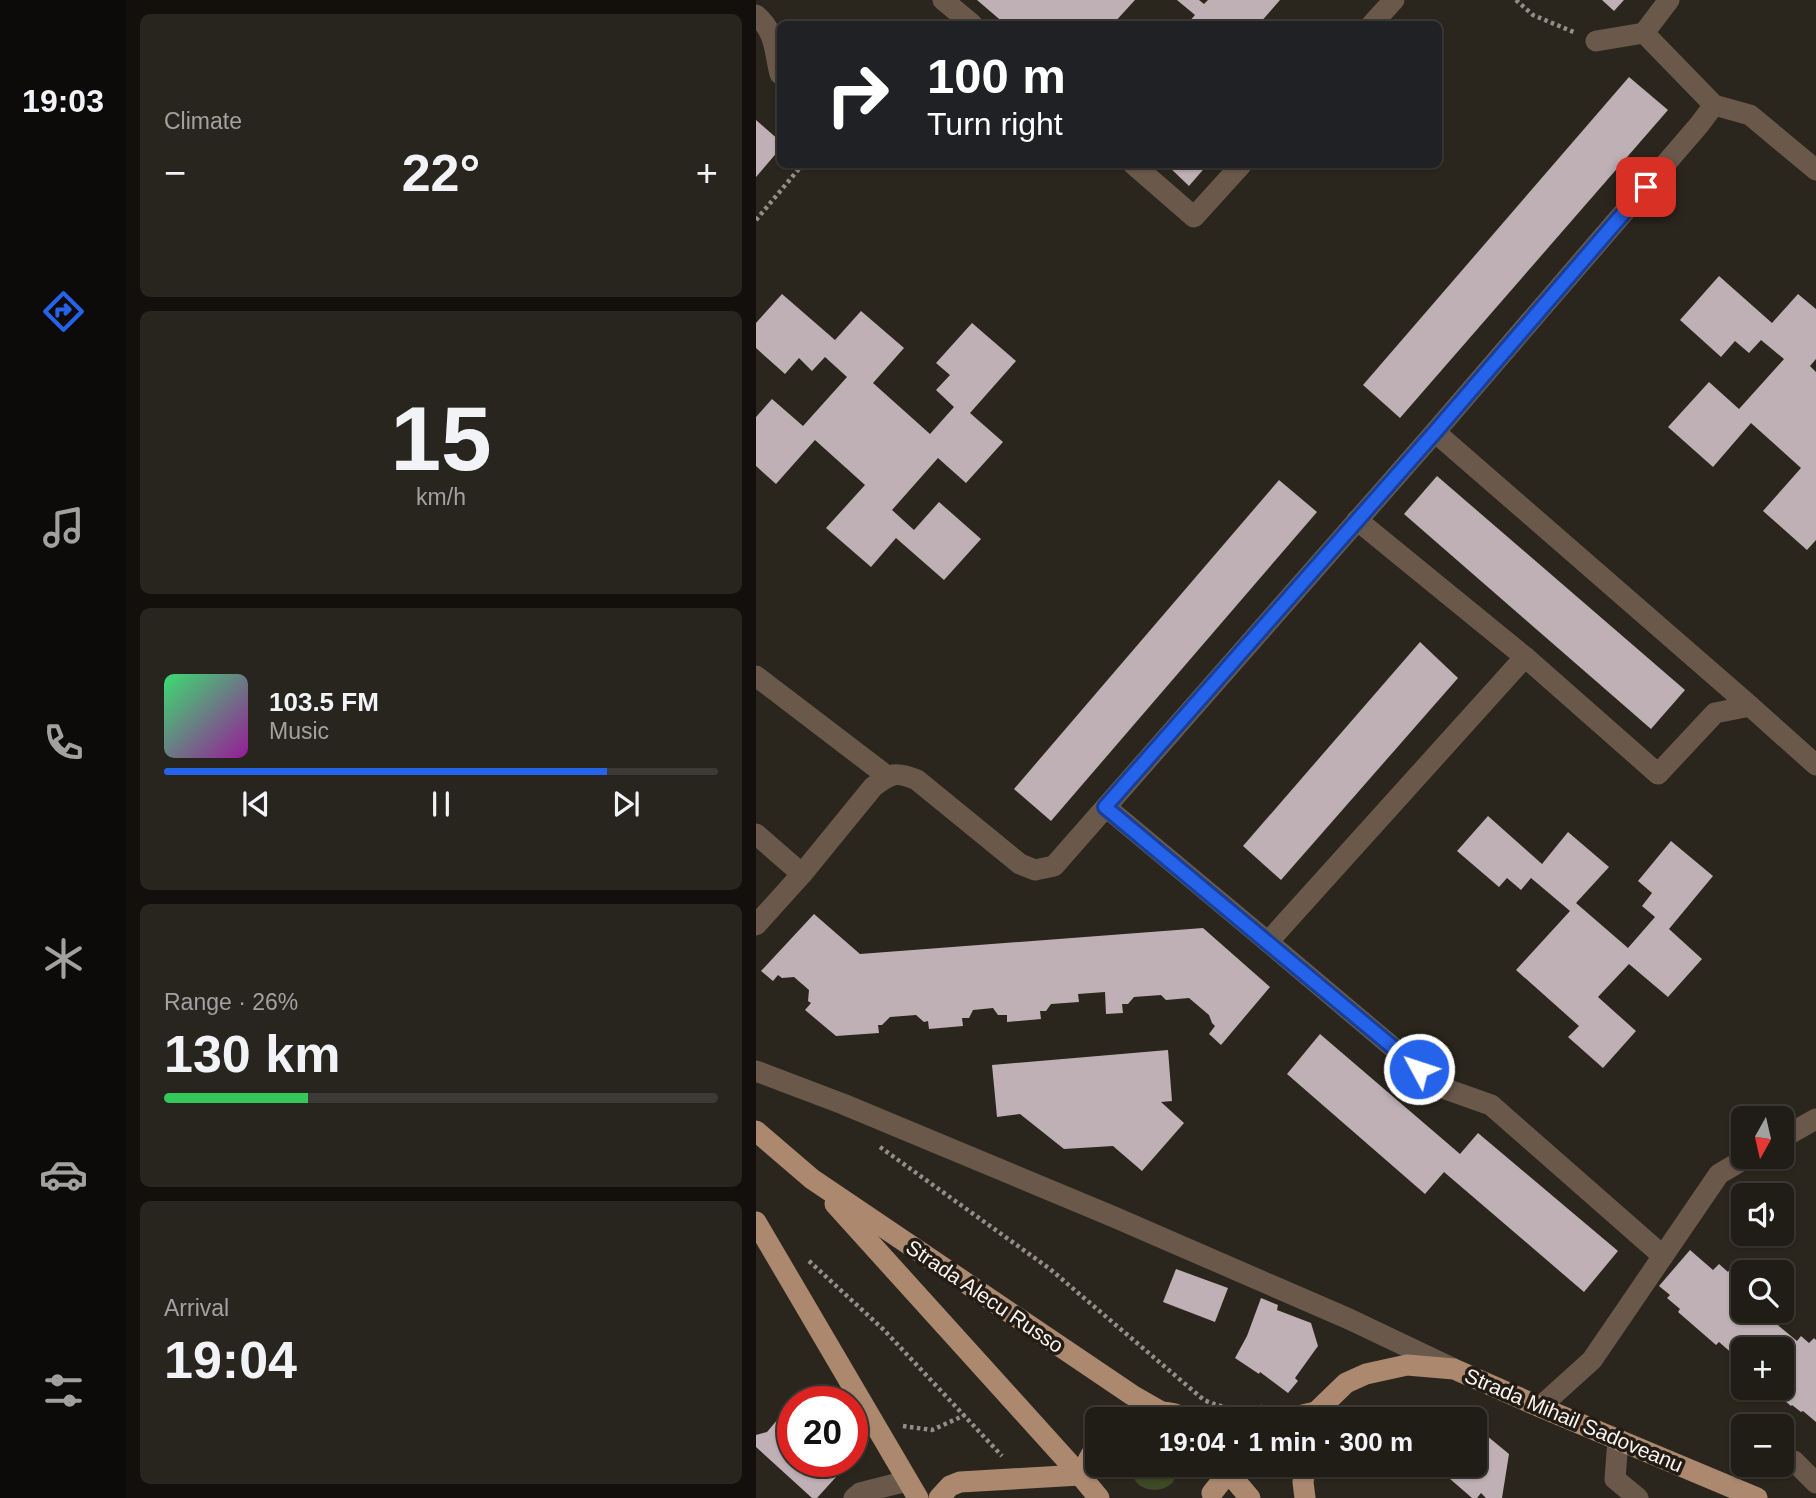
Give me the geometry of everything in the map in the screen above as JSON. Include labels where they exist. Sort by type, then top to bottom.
[{"type":"main road","name":"Strada Alecu Russo","points":[[756,1131],[812,1179],[1153,1407]]},
{"type":"main road","name":"Strada Alecu Russo","points":[[812,1179],[1098,1498]]},
{"type":"main road","points":[[758,1230],[913,1489],[960,1482],[1080,1475],[1085,1466]]},
{"type":"main road","name":"Strada Mihail Sadoveanu","points":[[1322,1407],[1346,1383],[1366,1374],[1407,1365],[1454,1369],[1757,1498]]},
{"type":"main road","points":[[1211,1496],[1221,1477]]},
{"type":"main road","points":[[1234,1477],[1250,1498]]},
{"type":"main road","points":[[1304,1477],[1305,1498]]},
{"type":"main road","points":[[939,1498],[950,1486],[960,1482]]},
{"type":"street","points":[[943,0],[968,21]]},
{"type":"street","points":[[1375,21],[1394,0]]},
{"type":"street","points":[[1596,41],[1644,33],[1669,0]]},
{"type":"street","points":[[756,15],[766,23],[772,34],[777,59]]},
{"type":"street","points":[[1644,33],[1714,105],[1750,115],[1816,170]]},
{"type":"street","points":[[756,925],[802,874],[873,787],[887,776],[904,774],[917,780],[1020,863],[1035,870],[1054,866],[1435,432],[1714,105]]},
{"type":"street","points":[[1138,168],[1194,217],[1238,168]]},
{"type":"street","points":[[1435,432],[1816,765]]},
{"type":"street","points":[[1357,520],[1525,657],[1658,774],[1715,713],[1750,706]]},
{"type":"street","points":[[1268,942],[1525,657]]},
{"type":"street","points":[[756,676],[887,776]]},
{"type":"street","points":[[1105,807],[1440,1087],[1491,1105],[1663,1256]]},
{"type":"street","points":[[756,834],[802,874]]},
{"type":"street","points":[[756,1071],[843,1104],[1127,1222],[1349,1319],[1454,1369]]},
{"type":"street","points":[[1794,1131],[1816,1119]]},
{"type":"street","points":[[1540,1407],[1592,1360],[1719,1174],[1731,1167]]},
{"type":"street","points":[[1618,1439],[1615,1479],[1638,1498]]},
{"type":"street","points":[[1794,1461],[1816,1483]]},
{"type":"street","points":[[854,1498],[860,1493],[913,1489]]},
{"type":"path","points":[[1516,0],[1533,15],[1596,41]]},
{"type":"path","points":[[756,220],[800,168]]},
{"type":"path","points":[[879,1147],[1050,1269],[1204,1400],[1226,1407]]},
{"type":"path","points":[[802,1255],[884,1330],[1010,1465]]},
{"type":"path","points":[[901,1425],[932,1430],[965,1415]]},
{"type":"green space","points":[[1134,1477],[1175,1477],[1171,1484],[1154,1490],[1138,1484]]},
{"type":"building","points":[[977,0],[1135,0],[1116,21],[1002,21]]},
{"type":"building","points":[[1177,0],[1199,0],[1204,4],[1208,0],[1280,0],[1262,21],[1190,21],[1195,15]]},
{"type":"building","points":[[1602,0],[1624,0],[1614,11]]},
{"type":"building","points":[[1629,77],[1668,110],[1400,418],[1363,385]]},
{"type":"building","points":[[756,120],[777,138],[777,152],[756,177]]},
{"type":"building","points":[[1170,168],[1205,168],[1189,186]]},
{"type":"building","points":[[1719,276],[1772,323],[1798,294],[1816,309],[1816,359],[1810,366],[1816,372],[1816,540],[1807,550],[1763,511],[1801,468],[1751,423],[1713,467],[1668,427],[1709,382],[1739,409],[1784,359],[1761,340],[1749,353],[1735,341],[1721,357],[1680,320]]},
{"type":"building","points":[[782,294],[835,340],[861,311],[904,348],[873,383],[930,434],[954,407],[936,390],[950,375],[936,363],[972,323],[1016,361],[970,413],[1003,442],[966,483],[938,458],[892,510],[914,530],[939,502],[981,539],[944,580],[896,538],[871,567],[826,528],[865,485],[815,440],[776,484],[756,466],[756,417],[772,399],[803,426],[847,377],[825,357],[812,371],[799,358],[785,374],[756,348],[756,323]]},
{"type":"building","points":[[1437,476],[1685,690],[1651,729],[1404,514]]},
{"type":"building","points":[[1279,480],[1317,512],[1051,821],[1014,789]]},
{"type":"building","points":[[1420,642],[1458,678],[1281,880],[1243,846]]},
{"type":"building","points":[[1488,816],[1542,864],[1568,832],[1609,867],[1576,903],[1628,948],[1655,917],[1642,906],[1652,893],[1638,881],[1671,841],[1713,876],[1669,929],[1702,959],[1668,997],[1629,964],[1598,997],[1636,1031],[1603,1068],[1568,1037],[1579,1026],[1516,970],[1570,911],[1531,878],[1521,890],[1507,878],[1499,887],[1457,851]]},
{"type":"building","points":[[814,914],[860,954],[1203,928],[1270,987],[1221,1045],[1209,1034],[1215,1026],[1209,1015],[1189,998],[1166,1000],[1161,995],[1134,997],[1128,1004],[1122,1004],[1123,1013],[1106,1014],[1105,992],[1078,994],[1079,1002],[1051,1004],[1046,1011],[1040,1011],[1041,1019],[1007,1022],[1007,1015],[998,1015],[993,1008],[973,1010],[969,1018],[962,1018],[963,1026],[929,1029],[928,1021],[924,1022],[916,1015],[890,1017],[882,1025],[878,1025],[879,1033],[836,1036],[805,1010],[811,1003],[808,1001],[809,990],[794,977],[782,978],[778,975],[773,981],[761,971]]},
{"type":"building","points":[[1320,1034],[1460,1154],[1478,1133],[1618,1251],[1584,1292],[1444,1172],[1425,1194],[1287,1074]]},
{"type":"building","points":[[1168,1050],[1172,1101],[1161,1102],[1184,1123],[1142,1171],[1113,1146],[1064,1149],[1020,1114],[997,1117],[992,1065]]},
{"type":"building","points":[[1690,1250],[1713,1270],[1719,1264],[1728,1272],[1731,1267],[1731,1323],[1775,1323],[1792,1337],[1731,1337],[1731,1352],[1719,1342],[1716,1345],[1678,1312],[1680,1309],[1667,1298],[1670,1295],[1659,1286]]},
{"type":"building","points":[[1176,1269],[1228,1288],[1215,1322],[1163,1302]]},
{"type":"building","points":[[1261,1298],[1278,1305],[1277,1310],[1311,1323],[1318,1346],[1295,1378],[1298,1381],[1288,1393],[1235,1358],[1247,1336]]},
{"type":"building","points":[[1801,1336],[1809,1343],[1814,1338],[1816,1422],[1803,1411],[1784,1400],[1794,1400],[1794,1338],[1797,1341]]},
{"type":"building","points":[[777,1420],[777,1466],[756,1447],[756,1435],[767,1432]]},
{"type":"building","points":[[1487,1436],[1509,1454],[1502,1498],[1486,1498],[1481,1493],[1477,1498],[1472,1498],[1448,1477],[1487,1477]]},
{"type":"building","points":[[789,1477],[836,1477],[817,1498],[812,1498]]},
{"type":"route","points":[[1419,1069],[1105,807],[1646,187]]}]
